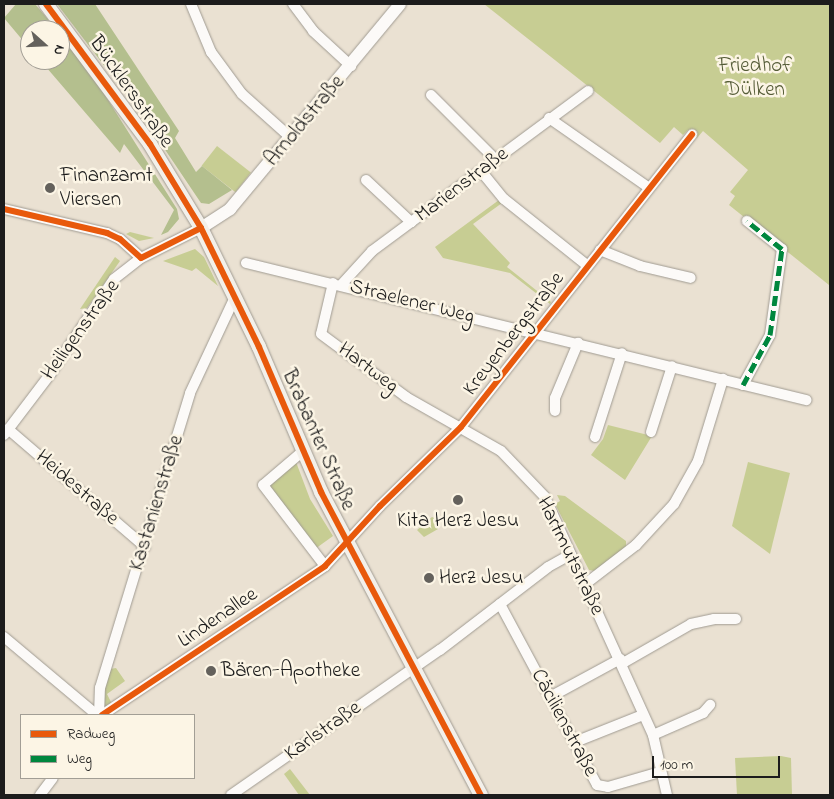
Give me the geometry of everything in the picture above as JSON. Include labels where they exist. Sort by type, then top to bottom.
[{"type":"main road","name":"Bücklersstraße","points":[[46,4],[150,144],[201,228]]},
{"type":"main road","name":"Brabanter Straße","points":[[201,228],[236,297],[303,451],[481,795]]},
{"type":"street","points":[[191,4],[211,52],[242,94],[291,138]]},
{"type":"street","points":[[293,4],[313,31],[351,66]]},
{"type":"street","name":"Arnoldstraße","points":[[201,228],[230,210],[351,66],[400,4]]},
{"type":"street","name":"Marienstraße","points":[[337,284],[372,251],[496,160],[549,118],[588,91]]},
{"type":"street","points":[[431,95],[496,160]]},
{"type":"street","points":[[549,118],[648,188]]},
{"type":"street","name":"Kreyenbergstraße","points":[[349,543],[380,506],[461,427],[533,332],[588,266],[692,134]]},
{"type":"street","points":[[481,171],[504,199],[588,266]]},
{"type":"street","points":[[366,180],[411,222]]},
{"type":"street","points":[[4,209],[107,233],[120,239],[141,258]]},
{"type":"street","points":[[744,385],[770,335],[782,249],[747,221]]},
{"type":"street","name":"Heiligenstraße","points":[[6,432],[51,373],[100,296],[114,279],[141,258],[201,228]]},
{"type":"street","points":[[600,250],[640,266],[691,278]]},
{"type":"street","name":"Straelener Weg","points":[[246,263],[622,353],[806,400]]},
{"type":"street","name":"Hartweg","points":[[337,284],[321,334],[406,396],[461,427]]},
{"type":"street","name":"Kastanienstraße","points":[[99,714],[97,697],[145,547],[190,394],[236,297]]},
{"type":"street","points":[[556,411],[555,398],[578,343]]},
{"type":"street","points":[[595,437],[622,353]]},
{"type":"street","points":[[651,432],[672,366]]},
{"type":"street","points":[[584,585],[636,545],[674,504],[701,452],[723,379]]},
{"type":"street","name":"Hartmutstraße","points":[[461,427],[500,452],[545,497],[653,735],[660,772],[667,795]]},
{"type":"street","name":"Heidestraße","points":[[6,432],[145,547]]},
{"type":"street","name":"Brabanter Straße","points":[[303,451],[263,485],[325,566]]},
{"type":"street","name":"Lindenallee","points":[[101,714],[325,566],[349,543]]},
{"type":"street","name":"Karlstraße","points":[[231,795],[415,667],[548,567],[571,554]]},
{"type":"street","name":"Cäcilienstraße","points":[[500,604],[598,785],[608,787],[660,772]]},
{"type":"street","points":[[550,697],[692,624],[714,618],[736,619]]},
{"type":"street","points":[[4,637],[98,714]]},
{"type":"street","points":[[653,735],[703,713],[710,705]]},
{"type":"street","points":[[575,742],[643,715]]},
{"type":"street","points":[[40,795],[52,779]]},
{"type":"green space","points":[[16,4],[35,4],[49,20],[20,20],[20,37],[4,18]]},
{"type":"green space","points":[[57,4],[95,4],[179,131],[175,138],[196,172],[202,166],[232,190],[209,204],[201,203],[141,114]]},
{"type":"green space","name":"Friedhof Dülken","points":[[484,4],[830,4],[829,285],[729,205],[735,196],[730,192],[748,170],[703,131],[697,138],[688,130],[683,135],[674,127],[660,143]]},
{"type":"green space","points":[[70,47],[96,81],[177,209],[179,219],[168,232],[161,235],[174,210],[124,144],[120,153],[49,70],[70,70]]},
{"type":"green space","points":[[217,146],[251,172],[235,192],[202,166]]},
{"type":"green space","points":[[499,200],[502,203],[473,224],[510,263],[507,267],[551,302],[550,304],[510,273],[443,258],[435,247]]},
{"type":"green space","points":[[130,232],[154,238],[139,241],[126,234]]},
{"type":"green space","points":[[195,249],[204,257],[218,286],[196,268],[192,271],[163,261]]},
{"type":"green space","points":[[115,257],[120,261],[87,308],[80,309]]},
{"type":"green space","points":[[608,425],[652,436],[625,480],[591,455],[603,439]]},
{"type":"green space","points":[[296,462],[310,499],[333,536],[315,549],[269,485]]},
{"type":"green space","points":[[748,462],[790,473],[770,554],[732,526]]},
{"type":"green space","points":[[557,495],[565,496],[626,541],[626,548],[595,571],[589,570],[555,504],[560,501]]},
{"type":"green space","points":[[432,517],[441,521],[436,524],[438,529],[424,537],[417,530]]},
{"type":"green space","points":[[116,668],[125,681],[107,694],[112,704],[103,708],[101,698],[110,669]]},
{"type":"green space","points":[[781,756],[791,758],[792,795],[737,795],[735,758]]},
{"type":"green space","points":[[290,769],[310,795],[299,795],[284,774]]},
{"type":"marked path","points":[[743,385],[770,335],[782,249],[747,221]]},
{"type":"cycle path","points":[[46,4],[150,144],[201,228],[259,347],[321,492],[481,795]]},
{"type":"cycle path","points":[[103,714],[325,566],[380,506],[461,427],[692,134]]},
{"type":"cycle path","points":[[4,209],[107,233],[120,239],[141,258],[201,228]]},
{"type":"place","name":"Finanzamt Viersen","points":[[50,188]]},
{"type":"place","name":"Kita Herz Jesu","points":[[458,500]]},
{"type":"place","name":"Herz Jesu","points":[[429,578]]},
{"type":"place","name":"Bären-Apotheke","points":[[211,671]]}]
